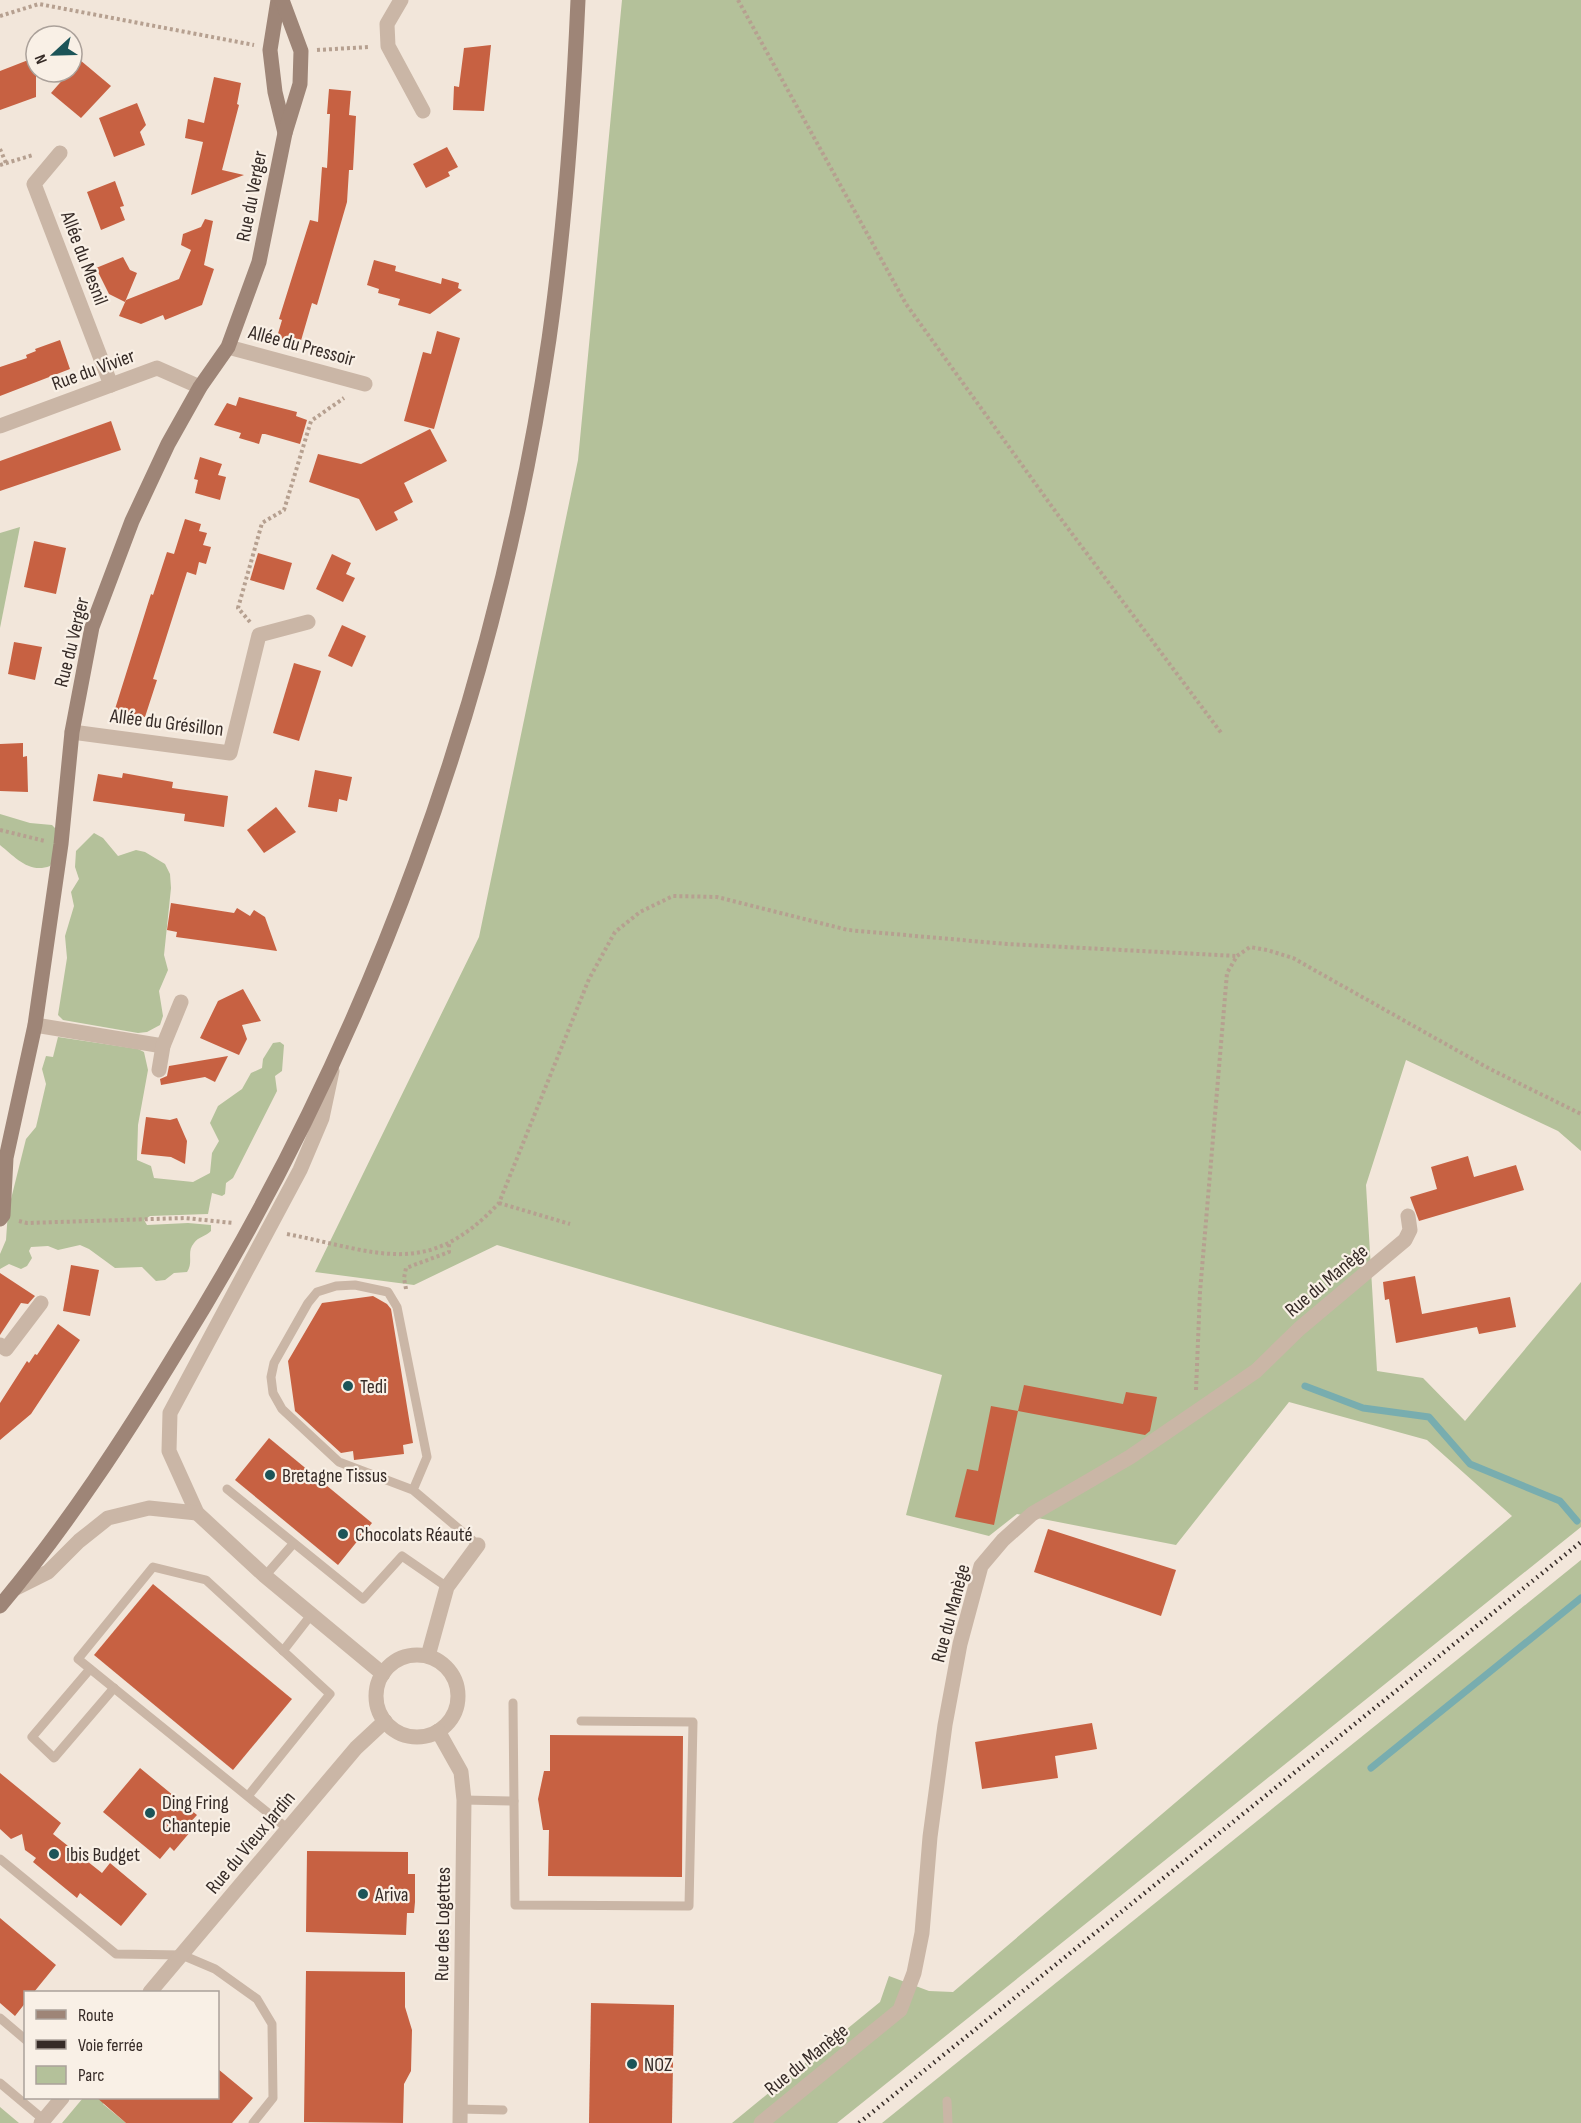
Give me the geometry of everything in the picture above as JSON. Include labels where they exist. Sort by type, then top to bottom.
[{"type":"main road","name":"Rue du Verger","points":[[280,0],[270,50],[275,92],[285,133]]},
{"type":"main road","name":"Rue du Verger","points":[[1,1217],[3,1162],[34,1025],[61,844],[72,732],[92,627],[132,521],[168,444],[200,387],[228,346],[259,262],[285,133],[300,84],[301,51],[280,0]]},
{"type":"main road","points":[[0,1606],[137,1416],[202,1311],[288,1158],[336,1055],[391,927],[436,804],[467,706],[507,555],[548,342],[562,237],[573,112],[578,0]]},
{"type":"street","points":[[401,0],[387,24],[388,46],[423,111]]},
{"type":"street","name":"Allée du Mesnil","points":[[60,153],[34,184],[111,385]]},
{"type":"street","name":"Allée du Pressoir","points":[[228,346],[365,384]]},
{"type":"street","name":"Rue du Vivier","points":[[0,426],[158,368],[200,387]]},
{"type":"street","points":[[259,635],[308,622]]},
{"type":"street","name":"Allée du Grésillon","points":[[72,732],[230,753],[259,635]]},
{"type":"street","points":[[159,1070],[163,1046],[181,1002]]},
{"type":"street","points":[[34,1025],[163,1046]]},
{"type":"street","points":[[336,1055],[322,1118],[300,1170],[170,1413],[169,1451],[197,1513],[265,1576],[383,1674]]},
{"type":"street","name":"Rue du Manège","points":[[761,2123],[900,2010],[914,1973],[922,1934],[930,1837],[945,1725],[960,1644],[981,1566],[1032,1514],[1130,1457],[1256,1371],[1299,1329],[1405,1240],[1410,1230],[1408,1216]]},
{"type":"street","points":[[0,1345],[6,1349],[41,1304]]},
{"type":"street","points":[[14,1589],[48,1572],[79,1540],[108,1518],[149,1508],[197,1513]]},
{"type":"street","points":[[428,1656],[447,1587],[478,1545]]},
{"type":"street","points":[[428,1656],[446,1667],[456,1685],[458,1695],[453,1716],[438,1731],[420,1737],[410,1736],[400,1733],[385,1721],[377,1703],[376,1693],[383,1674],[402,1658],[428,1656]]},
{"type":"street","name":"Rue du Vieux Jardin","points":[[151,1991],[356,1748],[385,1721]]},
{"type":"street","name":"Rue des Logettes","points":[[438,1731],[460,1772],[464,1800],[460,2116]]},
{"type":"street","points":[[42,2121],[60,2099]]},
{"type":"lane","points":[[413,1490],[427,1457],[397,1307],[388,1292],[372,1288],[336,1286],[317,1292],[308,1303],[274,1363],[271,1377],[273,1393],[282,1409],[339,1462],[413,1490],[478,1545]]},
{"type":"lane","points":[[227,1489],[363,1599],[402,1556],[447,1587]]},
{"type":"lane","points":[[265,1576],[293,1544]]},
{"type":"lane","points":[[248,1796],[330,1694],[206,1581],[153,1567],[78,1659],[288,1829]]},
{"type":"lane","points":[[283,1651],[311,1615]]},
{"type":"lane","points":[[90,1669],[32,1737],[54,1758],[114,1688]]},
{"type":"lane","points":[[513,1703],[516,1905],[689,1906],[693,1722],[581,1721]]},
{"type":"lane","points":[[464,1800],[514,1802]]},
{"type":"lane","points":[[0,1859],[116,1954],[182,1955],[214,1970],[257,1999],[272,2024],[273,2098],[253,2123]]},
{"type":"lane","points":[[0,2018],[24,2038]]},
{"type":"lane","points":[[0,2083],[42,2121]]},
{"type":"lane","points":[[948,2101],[948,2123]]},
{"type":"lane","points":[[460,2116],[503,2110]]},
{"type":"path","points":[[738,0],[906,304],[1058,515],[1222,734]]},
{"type":"path","points":[[0,16],[39,4],[256,45],[270,50]]},
{"type":"path","points":[[301,51],[388,46]]},
{"type":"path","points":[[0,149],[6,163]]},
{"type":"path","points":[[259,635],[238,608],[262,523],[284,510],[311,421],[365,384]]},
{"type":"path","points":[[0,830],[61,844]]},
{"type":"path","points":[[340,1244],[396,1255],[422,1254],[449,1243],[476,1227],[499,1203],[589,979],[615,932],[640,912],[673,896],[717,897],[848,930],[1007,944],[1237,956]]},
{"type":"path","points":[[1198,1409],[1196,1373],[1200,1292],[1227,973],[1237,956],[1250,947],[1293,958],[1490,1069],[1581,1114]]},
{"type":"path","points":[[499,1203],[570,1224]]},
{"type":"path","points":[[1,1217],[27,1223],[185,1218]]},
{"type":"path","points":[[408,1298],[404,1278],[406,1268],[449,1252],[449,1243]]},
{"type":"green space","points":[[622,0],[1581,0],[1581,1151],[1558,1131],[1406,1060],[1366,1185],[1377,1371],[1423,1378],[1465,1421],[1581,1282],[1581,1527],[837,2123],[732,2123],[880,2002],[889,1976],[929,1991],[953,1992],[1512,1516],[1427,1440],[1289,1402],[1176,1545],[1017,1514],[989,1536],[906,1515],[942,1375],[497,1245],[414,1285],[315,1272],[479,937],[578,460]]},
{"type":"green space","points":[[20,527],[0,628],[0,533]]},
{"type":"green space","points":[[0,814],[30,823],[52,825],[57,830],[55,856],[50,866],[35,868],[29,866],[0,845]]},
{"type":"green space","points":[[94,833],[103,838],[118,856],[136,850],[145,852],[165,864],[170,874],[171,888],[164,955],[168,970],[159,991],[163,1016],[160,1025],[147,1032],[138,1033],[63,1020],[58,1015],[67,958],[65,936],[74,906],[71,892],[79,879],[75,867],[76,851]]},
{"type":"green space","points":[[58,1037],[138,1049],[144,1052],[148,1070],[138,1125],[137,1160],[151,1166],[154,1178],[193,1182],[210,1173],[212,1153],[219,1141],[210,1123],[218,1106],[242,1089],[251,1073],[262,1068],[263,1059],[273,1043],[280,1042],[284,1045],[282,1071],[275,1076],[277,1091],[233,1178],[226,1183],[225,1194],[222,1196],[212,1193],[208,1214],[150,1216],[144,1220],[147,1225],[188,1223],[211,1225],[211,1231],[192,1246],[187,1272],[174,1273],[165,1280],[156,1281],[142,1267],[115,1268],[80,1245],[58,1250],[48,1246],[31,1247],[29,1251],[32,1258],[27,1266],[21,1269],[9,1264],[0,1269],[0,1254],[6,1240],[8,1211],[26,1139],[36,1127],[46,1084],[42,1069],[46,1056],[53,1057]]},
{"type":"green space","points":[[1581,1560],[1581,2123],[882,2123]]},
{"type":"green space","points":[[82,2099],[106,2099],[103,2104],[126,2123],[62,2123]]},
{"type":"green space","points":[[0,2107],[19,2123],[0,2123]]},
{"type":"building","points":[[491,45],[484,111],[453,110],[454,86],[459,87],[464,48]]},
{"type":"building","points":[[24,62],[24,84],[36,84],[36,97],[0,110],[0,71]]},
{"type":"building","points":[[84,63],[111,86],[81,118],[51,93],[59,84],[84,84]]},
{"type":"building","points":[[214,77],[241,83],[237,104],[239,105],[222,170],[244,175],[191,195],[203,142],[185,138],[188,119],[204,123]]},
{"type":"building","points":[[329,89],[351,91],[349,115],[356,116],[353,170],[349,170],[347,202],[317,305],[312,303],[300,344],[277,337],[282,320],[279,319],[310,220],[318,222],[322,167],[327,168]]},
{"type":"building","points":[[137,103],[146,125],[140,132],[145,145],[114,157],[99,118]]},
{"type":"building","points":[[447,147],[458,167],[448,172],[450,176],[426,188],[413,164]]},
{"type":"building","points":[[115,181],[124,206],[120,207],[125,220],[101,230],[87,192]]},
{"type":"building","points":[[205,219],[213,221],[204,265],[214,269],[202,305],[165,320],[163,315],[141,324],[119,316],[126,300],[179,279],[191,250],[181,245],[183,234],[201,227]]},
{"type":"building","points":[[123,257],[130,270],[137,273],[125,302],[109,294],[96,268]]},
{"type":"building","points":[[374,260],[396,266],[395,271],[441,284],[442,278],[459,283],[458,288],[462,290],[430,314],[398,305],[400,299],[378,293],[379,289],[367,285]]},
{"type":"building","points":[[437,331],[460,338],[434,429],[404,421],[423,352],[431,354]]},
{"type":"building","points":[[60,340],[70,369],[0,396],[0,367],[27,358],[26,355],[36,351],[35,349]]},
{"type":"building","points":[[239,397],[297,412],[296,416],[307,420],[300,444],[262,434],[259,444],[239,438],[241,433],[214,425],[227,403],[236,406]]},
{"type":"building","points":[[111,421],[121,450],[0,491],[0,461]]},
{"type":"building","points":[[430,429],[447,461],[404,483],[413,502],[394,512],[398,520],[376,531],[359,499],[309,482],[318,454],[361,464]]},
{"type":"building","points":[[200,457],[222,464],[218,475],[226,477],[220,500],[195,493],[198,480],[194,479]]},
{"type":"building","points":[[185,519],[201,524],[199,531],[207,533],[203,545],[211,547],[206,564],[199,562],[196,575],[187,572],[153,679],[157,680],[145,717],[115,709],[151,594],[153,595],[167,552],[174,554]]},
{"type":"building","points":[[34,541],[66,548],[56,594],[24,587]]},
{"type":"building","points":[[258,553],[292,563],[284,590],[250,580]]},
{"type":"building","points":[[332,554],[351,563],[346,574],[355,578],[343,602],[316,589]]},
{"type":"building","points":[[342,625],[366,636],[352,667],[328,656]]},
{"type":"building","points":[[14,642],[42,647],[35,680],[8,674]]},
{"type":"building","points":[[294,663],[321,671],[299,741],[273,733]]},
{"type":"building","points":[[23,743],[23,757],[27,756],[28,792],[0,791],[0,744]]},
{"type":"building","points":[[315,770],[352,777],[347,801],[339,799],[337,812],[308,807]]},
{"type":"building","points":[[123,773],[173,782],[172,788],[228,796],[224,827],[184,821],[185,814],[93,801],[98,774],[122,778]]},
{"type":"building","points":[[276,807],[296,832],[264,853],[247,830]]},
{"type":"building","points":[[171,903],[234,913],[237,908],[250,916],[254,910],[265,917],[277,951],[176,937],[177,932],[167,930]]},
{"type":"building","points":[[243,989],[261,1021],[242,1025],[247,1039],[239,1055],[200,1038],[218,1001]]},
{"type":"building","points":[[228,1056],[215,1082],[205,1077],[161,1085],[160,1079],[167,1076],[169,1066]]},
{"type":"building","points":[[146,1117],[170,1120],[177,1118],[187,1141],[185,1164],[171,1157],[141,1154]]},
{"type":"building","points":[[1468,1156],[1474,1177],[1516,1165],[1524,1190],[1419,1221],[1410,1197],[1437,1189],[1431,1167]]},
{"type":"building","points":[[71,1265],[99,1270],[90,1316],[63,1311]]},
{"type":"building","points":[[0,1273],[35,1296],[28,1304],[21,1303],[0,1335]]},
{"type":"building","points":[[1415,1276],[1422,1314],[1510,1297],[1516,1327],[1479,1334],[1477,1327],[1396,1343],[1389,1299],[1385,1300],[1383,1282]]},
{"type":"building","name":"Tedi","points":[[373,1296],[391,1309],[413,1443],[403,1445],[404,1454],[354,1460],[353,1451],[341,1453],[295,1411],[288,1361],[322,1303]]},
{"type":"building","points":[[58,1324],[80,1340],[31,1414],[0,1440],[0,1403],[27,1361],[29,1363],[35,1354],[37,1355]]},
{"type":"building","points":[[1024,1385],[1123,1404],[1126,1392],[1157,1397],[1150,1431],[1145,1435],[1018,1411]]},
{"type":"building","points":[[991,1406],[1018,1411],[994,1525],[955,1517],[967,1469],[978,1471]]},
{"type":"building","points":[[269,1438],[372,1523],[338,1565],[235,1480]]},
{"type":"building","points":[[1048,1529],[1176,1570],[1161,1616],[1034,1572]]},
{"type":"building","points":[[153,1584],[292,1699],[233,1770],[94,1655]]},
{"type":"building","points":[[1092,1723],[1097,1749],[1055,1756],[1058,1778],[982,1789],[975,1742]]},
{"type":"building","points":[[550,1735],[683,1736],[682,1877],[548,1876],[549,1830],[543,1830],[538,1799],[544,1771],[550,1771]]},
{"type":"building","name":"Ding Fring Chantepie","points":[[140,1768],[197,1815],[186,1827],[191,1831],[174,1851],[170,1847],[160,1859],[103,1812]]},
{"type":"building","name":"Ibis Budget","points":[[0,1773],[61,1823],[53,1834],[102,1873],[110,1863],[147,1894],[121,1926],[80,1893],[77,1898],[33,1862],[36,1858],[25,1850],[22,1834],[11,1839],[0,1829]]},
{"type":"building","name":"Ariva","points":[[307,1851],[408,1852],[408,1874],[415,1874],[415,1902],[414,1913],[407,1913],[406,1935],[306,1932]]},
{"type":"building","points":[[0,1918],[56,1965],[35,1991],[24,1991],[24,2005],[15,2016],[0,2003]]},
{"type":"building","points":[[306,1971],[405,1972],[405,2007],[412,2030],[411,2071],[404,2084],[403,2123],[304,2122]]},
{"type":"building","name":"NOZ","points":[[591,2003],[674,2005],[672,2123],[589,2123]]},
{"type":"building","points":[[219,2070],[253,2098],[232,2123],[126,2123],[98,2099],[219,2099]]},
{"type":"waterway","points":[[1305,1386],[1363,1408],[1429,1417],[1470,1464],[1560,1501],[1577,1521]]},
{"type":"waterway","points":[[1371,1768],[1581,1598]]},
{"type":"railway","points":[[859,2123],[1581,1542]]},
{"type":"place","name":"Tedi","points":[[348,1386]]},
{"type":"place","name":"Bretagne Tissus","points":[[270,1475]]},
{"type":"place","name":"Chocolats Réauté","points":[[343,1534]]},
{"type":"place","name":"Ding Fring Chantepie","points":[[150,1813]]},
{"type":"place","name":"Ibis Budget","points":[[54,1854]]},
{"type":"place","name":"Ariva","points":[[363,1894]]},
{"type":"place","name":"NOZ","points":[[632,2064]]}]
